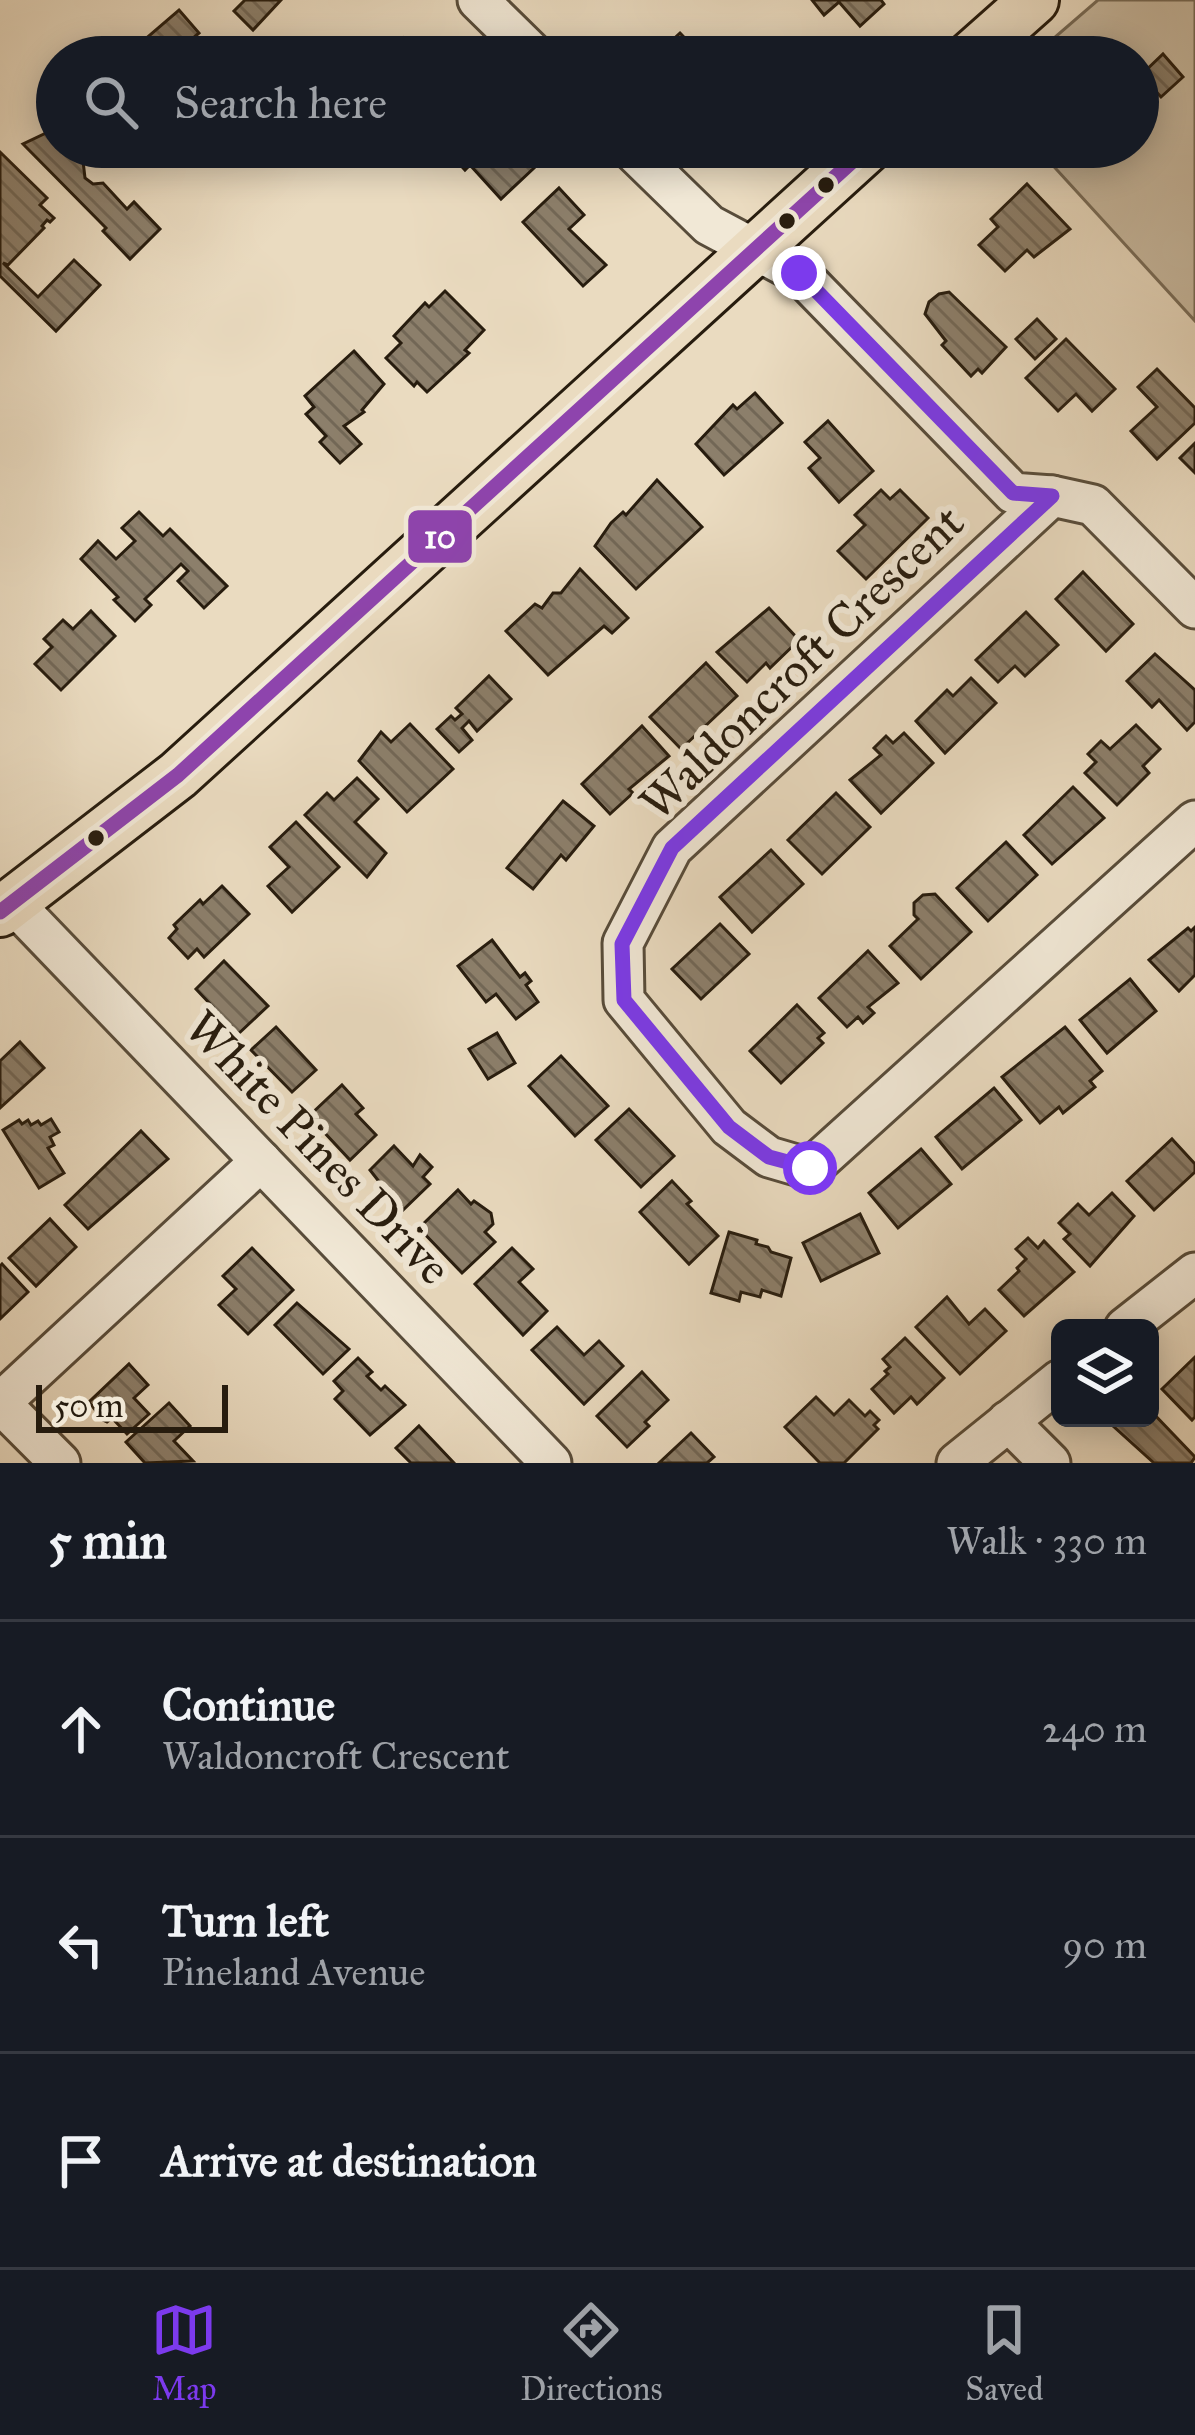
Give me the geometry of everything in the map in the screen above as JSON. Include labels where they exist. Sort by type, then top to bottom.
[{"type":"main road","points":[[994,36],[1034,0]]},
{"type":"main road","points":[[6,907],[178,775],[844,168]]},
{"type":"street","points":[[478,0],[515,36]]},
{"type":"street","points":[[651,168],[709,225],[799,273],[1013,493],[1094,505],[1195,608]]},
{"type":"street","name":"Waldoncroft Crescent","points":[[1052,496],[672,848],[622,944],[624,1000],[729,1127],[769,1157],[810,1168],[1195,821]]},
{"type":"street","name":"White Pines Drive","points":[[6,907],[261,1161],[551,1463]]},
{"type":"street","points":[[60,1463],[0,1403],[261,1161]]},
{"type":"street","points":[[1136,1319],[1195,1273]]},
{"type":"street","points":[[957,1463],[1051,1387]]},
{"type":"street","points":[[1008,1420],[1050,1463]]},
{"type":"shaded area","points":[[1098,0],[1195,0],[1195,321],[1055,168],[1159,168],[1159,36],[1056,36]]},
{"type":"building","points":[[245,0],[281,0],[253,30],[234,11]]},
{"type":"building","points":[[812,0],[881,0],[884,4],[860,26],[839,2],[824,15]]},
{"type":"building","points":[[179,10],[199,33],[196,36],[149,36]]},
{"type":"building","points":[[1163,54],[1183,77],[1161,97],[1159,95],[1159,58]]},
{"type":"building","points":[[36,138],[36,157],[23,144]]},
{"type":"building","points":[[0,152],[47,198],[40,205],[54,218],[47,220],[8,265],[3,263],[38,297],[74,260],[100,285],[56,331],[0,276]]},
{"type":"building","points":[[47,168],[84,168],[85,178],[93,184],[103,183],[127,209],[134,202],[160,229],[130,259],[103,231],[106,228]]},
{"type":"building","points":[[473,168],[534,168],[501,199]]},
{"type":"building","points":[[1027,184],[1070,229],[1034,257],[1027,250],[1005,271],[979,245],[998,227],[991,219]]},
{"type":"building","points":[[559,188],[584,215],[569,229],[606,265],[583,286],[523,222]]},
{"type":"building","points":[[445,291],[484,330],[465,350],[469,353],[427,392],[417,382],[414,386],[386,358],[401,343],[394,336],[425,303],[429,307]]},
{"type":"building","points":[[949,292],[1006,347],[982,373],[978,369],[971,376],[942,345],[946,341],[925,314],[929,302]]},
{"type":"building","points":[[1037,319],[1056,339],[1035,359],[1016,339]]},
{"type":"building","points":[[1066,339],[1115,389],[1092,411],[1076,394],[1058,411],[1026,378]]},
{"type":"building","points":[[354,351],[384,384],[364,412],[344,426],[361,444],[340,463],[320,442],[326,436],[306,414],[314,407],[305,396]]},
{"type":"building","points":[[1157,369],[1195,408],[1195,423],[1157,459],[1131,431],[1157,407],[1138,387]]},
{"type":"building","points":[[755,393],[782,423],[724,475],[696,444],[733,405],[737,409]]},
{"type":"building","points":[[828,421],[873,471],[839,502],[809,468],[820,458],[805,442]]},
{"type":"building","points":[[1195,443],[1195,473],[1180,458]]},
{"type":"building","points":[[657,480],[702,527],[636,589],[595,546],[611,523],[623,512],[626,515]]},
{"type":"building","points":[[881,490],[890,499],[900,490],[928,518],[866,579],[838,551],[865,525],[855,515]]},
{"type":"building","points":[[139,512],[163,536],[170,529],[227,586],[204,608],[178,581],[188,571],[181,564],[145,599],[151,605],[135,621],[81,559],[98,541],[116,559],[135,541],[122,528]]},
{"type":"building","points":[[580,569],[628,618],[612,633],[604,626],[548,675],[506,631],[535,604],[542,608],[553,593],[561,593]]},
{"type":"building","points":[[1083,572],[1133,624],[1106,651],[1056,599]]},
{"type":"building","points":[[769,608],[799,640],[747,682],[717,652]]},
{"type":"building","points":[[91,611],[115,636],[61,690],[35,664],[52,647],[44,639],[63,620],[73,629]]},
{"type":"building","points":[[1026,612],[1058,645],[1025,676],[1015,666],[998,682],[976,660]]},
{"type":"building","points":[[1155,654],[1195,690],[1195,722],[1187,730],[1159,700],[1152,707],[1127,681]]},
{"type":"building","points":[[706,663],[737,696],[681,749],[650,717]]},
{"type":"building","points":[[489,676],[511,699],[477,731],[469,721],[462,728],[472,740],[459,752],[437,729],[451,716],[455,720],[462,714],[456,708]]},
{"type":"building","points":[[971,678],[996,703],[945,753],[916,721],[947,690],[953,696]]},
{"type":"building","points":[[410,724],[453,769],[407,812],[359,761],[381,732],[391,742]]},
{"type":"building","points":[[1136,725],[1160,749],[1143,766],[1149,773],[1117,805],[1085,773],[1096,762],[1088,754],[1101,741],[1110,749]]},
{"type":"building","points":[[642,726],[669,756],[629,789],[633,793],[610,814],[582,784]]},
{"type":"building","points":[[904,733],[933,763],[881,813],[850,780],[881,755],[874,748],[886,736],[893,743]]},
{"type":"building","points":[[357,778],[378,799],[355,822],[386,853],[367,877],[305,815],[327,793],[334,800]]},
{"type":"building","points":[[1073,787],[1104,818],[1052,864],[1024,835]]},
{"type":"building","points":[[836,793],[870,827],[822,874],[788,840]]},
{"type":"building","points":[[563,801],[594,826],[533,889],[507,868]]},
{"type":"building","points":[[296,822],[339,867],[292,912],[268,886],[289,867],[270,847]]},
{"type":"building","points":[[1006,842],[1037,875],[988,921],[957,888]]},
{"type":"building","points":[[771,850],[803,884],[752,932],[720,897]]},
{"type":"building","points":[[222,886],[249,914],[204,957],[197,949],[188,958],[169,938],[177,929],[174,925]]},
{"type":"building","points":[[935,894],[971,932],[921,979],[890,946],[918,919],[914,903],[923,895]]},
{"type":"building","points":[[720,924],[749,954],[701,999],[672,969]]},
{"type":"building","points":[[1195,927],[1195,975],[1179,991],[1149,960]]},
{"type":"building","points":[[492,940],[520,977],[525,973],[531,981],[526,985],[538,1002],[516,1019],[496,994],[486,1002],[458,966]]},
{"type":"building","points":[[868,951],[898,983],[868,1007],[874,1013],[863,1023],[858,1017],[847,1027],[819,998]]},
{"type":"building","points":[[224,961],[268,1006],[235,1037],[196,989]]},
{"type":"building","points":[[1130,979],[1156,1011],[1107,1053],[1080,1020]]},
{"type":"building","points":[[797,1005],[824,1033],[818,1038],[823,1043],[781,1083],[750,1051]]},
{"type":"building","points":[[276,1027],[316,1070],[292,1092],[251,1050]]},
{"type":"building","points":[[1065,1027],[1102,1071],[1090,1081],[1095,1087],[1063,1113],[1059,1107],[1040,1123],[1002,1077]]},
{"type":"building","points":[[497,1033],[515,1063],[488,1079],[469,1049]]},
{"type":"building","points":[[20,1042],[44,1068],[0,1108],[0,1061]]},
{"type":"building","points":[[561,1056],[608,1106],[575,1136],[529,1086]]},
{"type":"building","points":[[342,1085],[363,1108],[356,1114],[376,1135],[350,1160],[309,1116]]},
{"type":"building","points":[[994,1088],[1021,1120],[962,1169],[936,1137]]},
{"type":"building","points":[[629,1109],[674,1156],[641,1187],[596,1140]]},
{"type":"building","points":[[51,1119],[59,1132],[50,1137],[54,1145],[48,1148],[64,1173],[39,1188],[3,1130],[19,1120],[41,1125]]},
{"type":"building","points":[[141,1131],[168,1159],[88,1229],[65,1205]]},
{"type":"building","points":[[1172,1139],[1195,1164],[1195,1172],[1154,1210],[1127,1181]]},
{"type":"building","points":[[394,1146],[413,1166],[420,1155],[432,1167],[423,1177],[430,1184],[402,1211],[370,1170]]},
{"type":"building","points":[[921,1149],[951,1184],[898,1228],[869,1193]]},
{"type":"building","points":[[672,1181],[718,1236],[689,1264],[640,1212]]},
{"type":"building","points":[[458,1190],[471,1204],[474,1201],[491,1213],[493,1224],[485,1232],[495,1242],[462,1273],[419,1228]]},
{"type":"building","points":[[1112,1193],[1134,1216],[1090,1266],[1064,1239],[1070,1234],[1059,1223],[1078,1204],[1089,1215]]},
{"type":"building","points":[[860,1214],[879,1253],[821,1281],[803,1243]]},
{"type":"building","points":[[50,1219],[76,1247],[36,1286],[9,1258]]},
{"type":"building","points":[[729,1232],[791,1258],[781,1296],[762,1290],[760,1297],[741,1292],[739,1301],[711,1293]]},
{"type":"building","points":[[1028,1238],[1038,1248],[1044,1241],[1074,1272],[1024,1316],[999,1290],[1026,1259],[1016,1249]]},
{"type":"building","points":[[252,1248],[293,1290],[248,1334],[219,1305],[236,1289],[223,1276]]},
{"type":"building","points":[[512,1248],[533,1269],[519,1282],[547,1311],[523,1335],[475,1284]]},
{"type":"building","points":[[0,1266],[28,1292],[0,1319]]},
{"type":"building","points":[[947,1297],[969,1324],[985,1309],[1006,1331],[960,1374],[916,1327]]},
{"type":"building","points":[[297,1303],[349,1349],[323,1374],[275,1325]]},
{"type":"building","points":[[557,1327],[584,1355],[599,1341],[623,1366],[584,1404],[532,1350]]},
{"type":"building","points":[[905,1338],[944,1378],[917,1404],[911,1397],[894,1413],[872,1389],[888,1374],[885,1371],[890,1367],[883,1359]]},
{"type":"building","points":[[1195,1357],[1195,1417],[1192,1420],[1162,1389]]},
{"type":"building","points":[[358,1358],[381,1390],[385,1386],[405,1405],[370,1435],[335,1399],[343,1391],[334,1381]]},
{"type":"building","points":[[129,1364],[148,1385],[134,1398],[149,1414],[127,1434],[112,1418],[103,1420],[89,1402]]},
{"type":"building","points":[[642,1372],[668,1400],[627,1447],[597,1416]]},
{"type":"building","points":[[816,1397],[834,1415],[849,1400],[865,1416],[870,1411],[879,1420],[874,1425],[878,1429],[844,1463],[820,1463],[785,1427]]},
{"type":"building","points":[[169,1403],[190,1426],[174,1441],[193,1461],[145,1463],[126,1442]]},
{"type":"building","points":[[1159,1419],[1195,1457],[1191,1463],[1154,1463],[1114,1427],[1159,1427]]},
{"type":"building","points":[[419,1426],[454,1463],[411,1463],[396,1448]]},
{"type":"building","points":[[691,1433],[714,1457],[707,1463],[659,1463]]},
{"type":"transit line","name":"10","points":[[0,912],[178,775],[845,168]]},
{"type":"route","points":[[799,273],[1013,493],[1052,496],[672,848],[622,944],[624,1000],[729,1127],[769,1157],[810,1168]]}]
